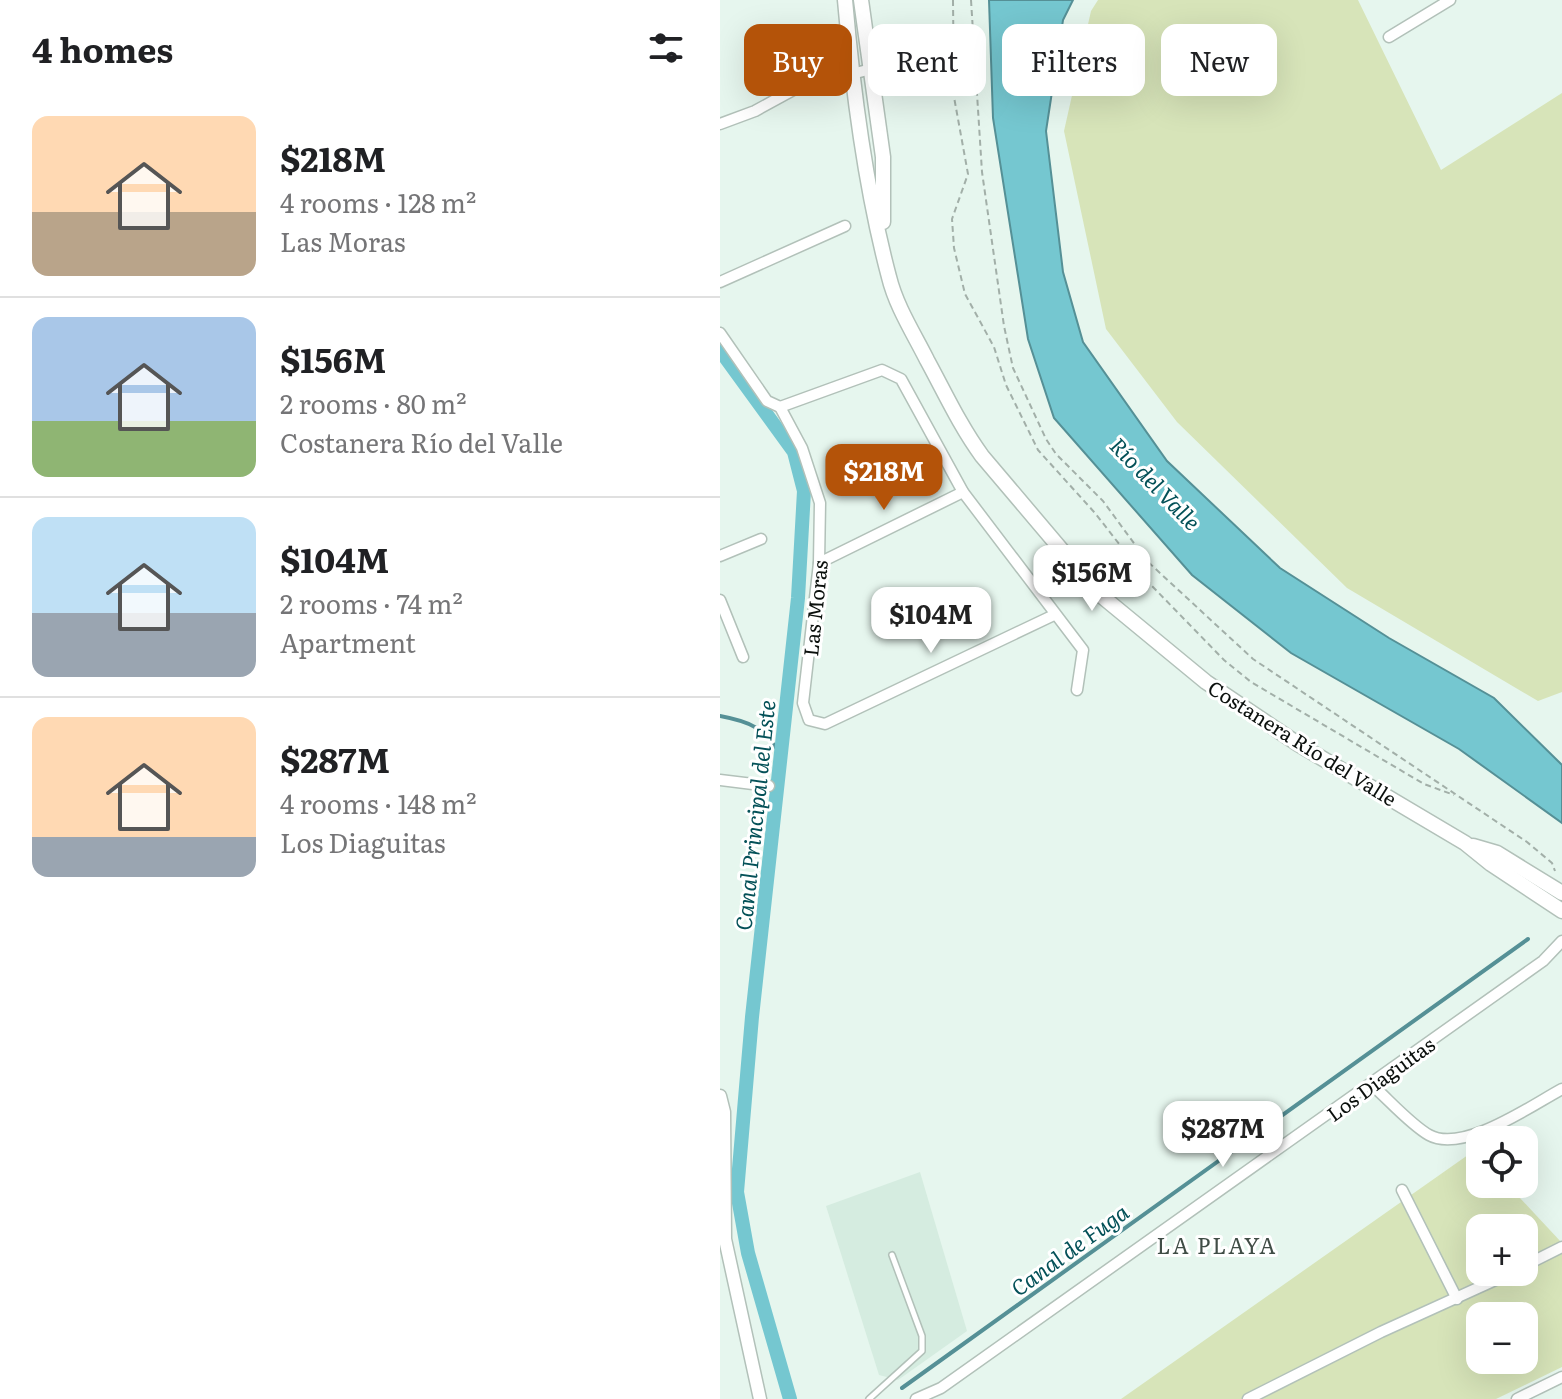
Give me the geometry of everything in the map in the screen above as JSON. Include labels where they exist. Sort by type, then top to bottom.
[{"type":"main road","name":"Costanera Río del Valle","points":[[845,0],[847,24]]},
{"type":"main road","name":"Costanera Río del Valle","points":[[861,0],[868,48]]},
{"type":"main road","name":"Costanera Río del Valle","points":[[852,73],[868,187],[896,296],[967,436],[1098,593],[1246,711],[1465,843],[1562,911]]},
{"type":"main road","name":"Costanera Río del Valle","points":[[875,96],[883,157],[882,242]]},
{"type":"main road","name":"Costanera Río del Valle","points":[[1465,843],[1497,853],[1562,893]]},
{"type":"street","points":[[1389,37],[1450,0]]},
{"type":"street","points":[[852,73],[868,70]]},
{"type":"street","points":[[720,124],[755,111],[782,96]]},
{"type":"street","points":[[720,282],[845,226]]},
{"type":"street","name":"Las Moras","points":[[720,333],[767,401],[780,407],[802,448],[820,503],[819,563],[803,703],[809,720],[825,724],[1054,615]]},
{"type":"street","points":[[780,407],[882,370],[901,379],[963,492],[1083,650],[1077,690]]},
{"type":"street","points":[[819,563],[963,492]]},
{"type":"street","points":[[720,556],[761,539]]},
{"type":"street","points":[[720,600],[743,657]]},
{"type":"street","points":[[720,780],[769,786]]},
{"type":"street","name":"Los Diaguitas","points":[[916,1399],[941,1388],[1372,1085],[1543,961],[1562,941]]},
{"type":"street","points":[[1372,1085],[1430,1136],[1453,1140],[1493,1127],[1562,1089]]},
{"type":"street","points":[[720,1096],[724,1112],[721,1200],[725,1239],[760,1399]]},
{"type":"street","points":[[1402,1190],[1457,1299]]},
{"type":"street","points":[[1538,1259],[1562,1247]]},
{"type":"street","points":[[1248,1399],[1381,1332],[1484,1286]]},
{"type":"street","points":[[1517,1399],[1562,1377]]},
{"type":"lane","points":[[869,1399],[922,1351],[922,1336],[892,1255]]},
{"type":"path","points":[[953,0],[954,97],[968,174],[952,219],[954,248],[965,294],[994,347],[1006,385],[1038,450],[1095,513],[1151,585],[1224,660],[1251,682],[1424,784],[1458,797]]},
{"type":"path","points":[[971,0],[982,172],[1004,326],[1013,368],[1056,454],[1103,501],[1147,561],[1253,659],[1535,849],[1552,863],[1557,878]]},
{"type":"shaded area","points":[[920,1172],[967,1331],[898,1380],[879,1375],[826,1206]]},
{"type":"green space","points":[[1098,0],[1358,0],[1441,170],[1562,93],[1562,692],[1538,701],[1347,588],[1177,422],[1106,329],[1064,131],[1072,96],[1145,96],[1145,24],[1088,24]]},
{"type":"green space","points":[[1466,1156],[1466,1198],[1520,1198],[1535,1214],[1466,1214],[1466,1286],[1538,1286],[1538,1217],[1562,1243],[1562,1367],[1496,1399],[1121,1399]]},
{"type":"water","name":"Río del Valle","points":[[989,0],[1073,0],[1062,24],[1002,24],[1002,96],[1051,96],[1046,131],[1063,272],[1083,342],[1167,461],[1280,568],[1389,638],[1494,698],[1562,765],[1562,823],[1459,749],[1291,653],[1192,575],[1054,418],[1028,339],[993,118]]},
{"type":"waterway","name":"Canal Principal del Este","points":[[720,350],[794,452],[804,491],[798,598],[752,1017],[737,1192],[748,1253],[790,1399]]},
{"type":"waterway","points":[[720,716],[755,727],[781,754]]},
{"type":"waterway","name":"Canal de Fuga","points":[[902,1388],[1528,939]]},
{"type":"district","name":"LA PLAYA","points":[[1217,1244]]}]
